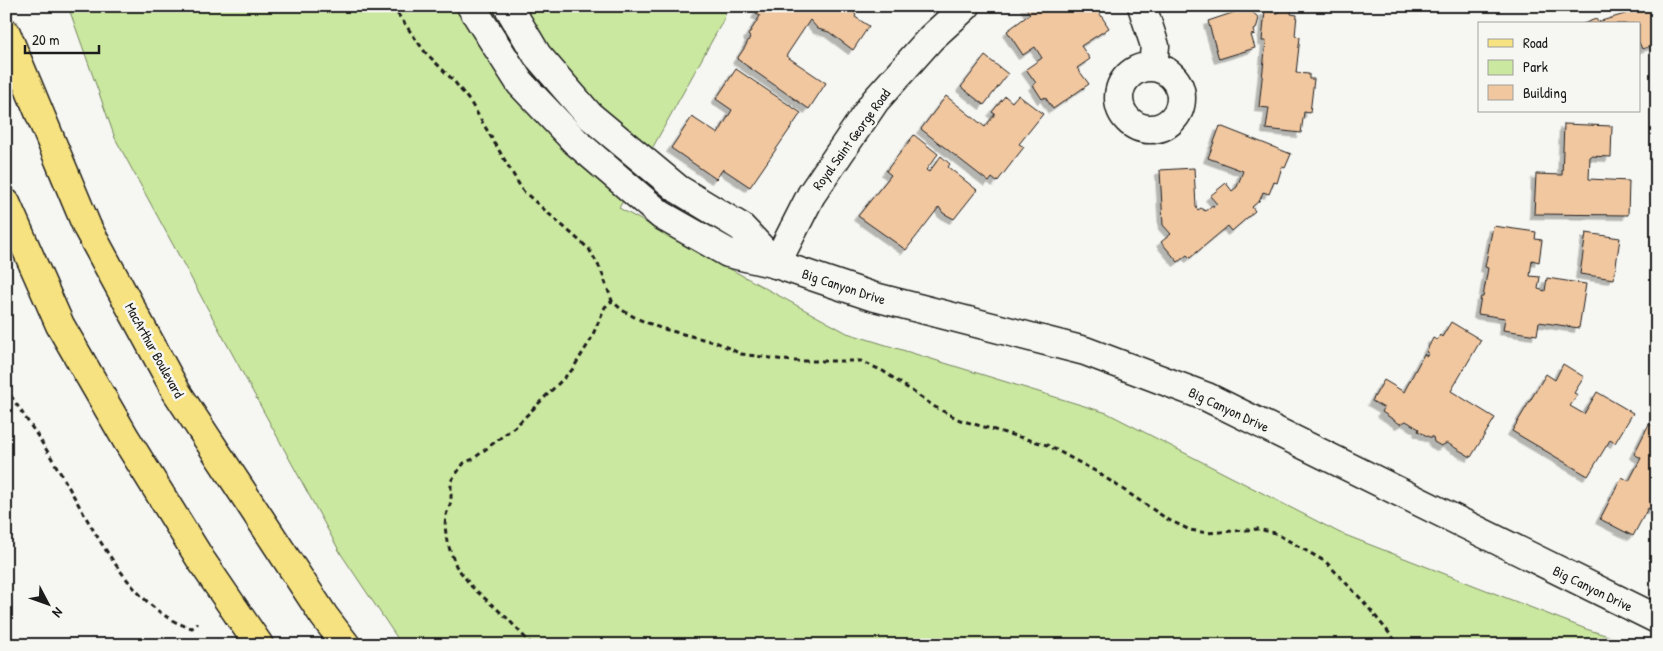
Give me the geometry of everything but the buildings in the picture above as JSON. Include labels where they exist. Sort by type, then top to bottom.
[{"type":"main road","name":"MacArthur Boulevard","points":[[6,33],[87,227],[176,391],[324,616],[346,645]]},
{"type":"main road","points":[[6,203],[65,333],[126,439],[202,560],[259,645]]},
{"type":"street","name":"Big Canyon Drive","points":[[471,6],[520,83],[576,142],[661,215],[728,253],[776,264],[871,296],[1085,351],[1207,397],[1657,619]]},
{"type":"street","name":"Big Canyon Drive","points":[[508,6],[537,54],[589,115],[678,189],[741,227],[776,264]]},
{"type":"street","name":"Royal Saint George Road","points":[[776,264],[811,195],[876,102],[931,38],[966,6]]},
{"type":"street","points":[[1142,6],[1155,46],[1153,66]]},
{"type":"path","points":[[392,6],[425,52],[454,81],[471,103],[523,191],[589,249],[601,270],[612,301],[636,318],[660,328],[718,343],[741,354],[792,361],[861,361],[883,371],[935,407],[960,420],[1047,445],[1097,472],[1166,519],[1190,530],[1207,533],[1258,529],[1275,533],[1326,562],[1363,601],[1399,645]]},
{"type":"path","points":[[532,645],[507,618],[472,587],[456,566],[447,542],[445,526],[451,502],[451,481],[464,463],[473,459],[517,425],[572,370],[590,341],[605,307],[612,301]]},
{"type":"path","points":[[6,388],[56,466],[116,567],[154,608],[181,625],[192,628],[198,623]]},
{"type":"green space","points":[[68,6],[727,6],[724,19],[619,208],[847,333],[1107,413],[1340,533],[1586,629],[1637,645],[402,645],[341,554],[115,138]]}]
